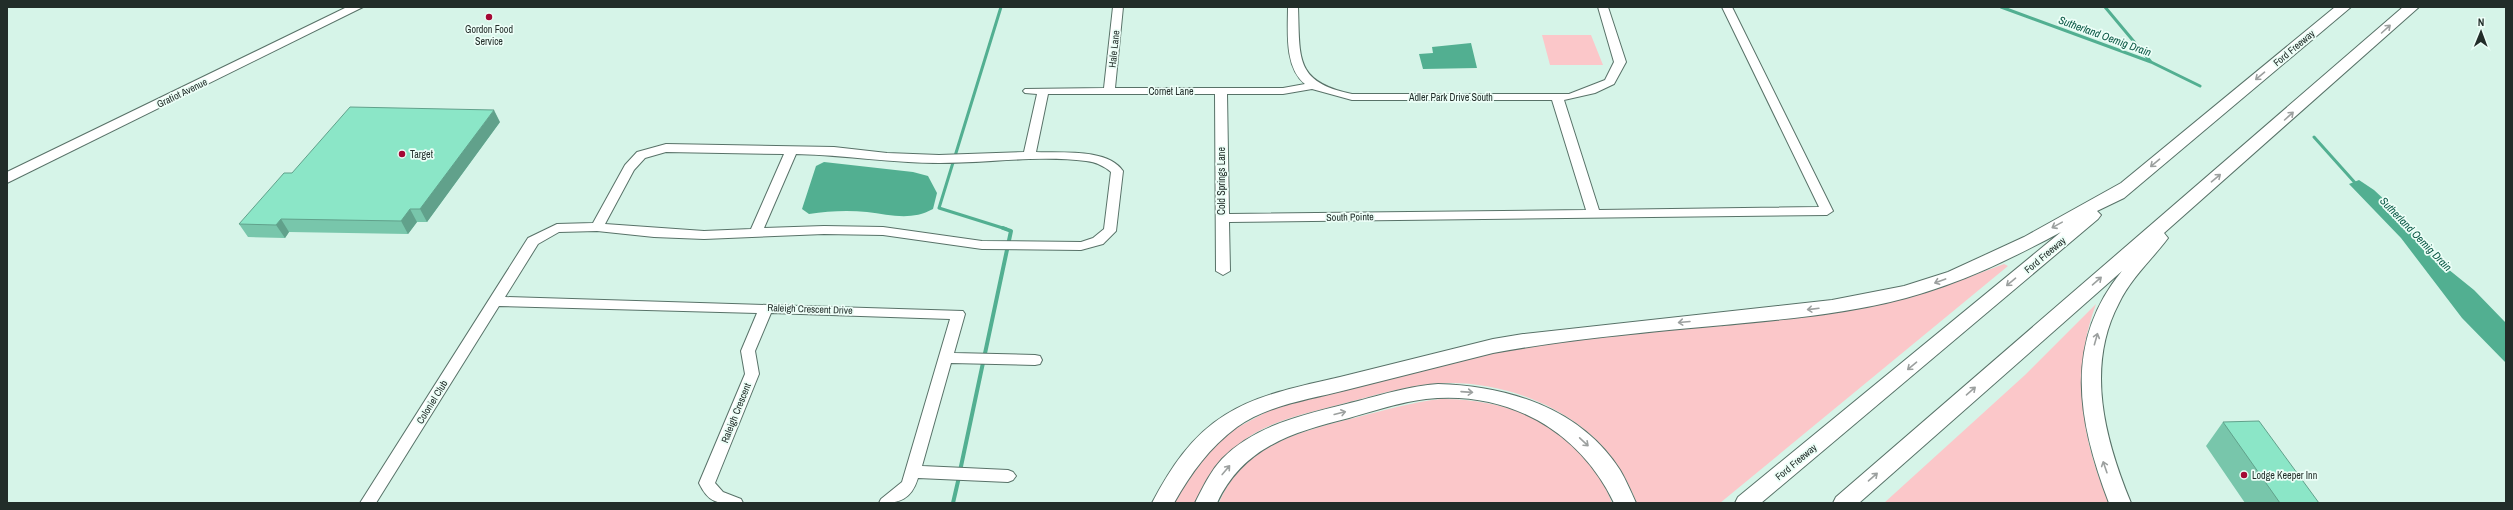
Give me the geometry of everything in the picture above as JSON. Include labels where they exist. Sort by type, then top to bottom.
[{"type":"highway","name":"Ford Freeway","points":[[1746,503],[2344,7]]},
{"type":"highway","points":[[1844,503],[2186,203],[2260,142],[2412,7]]},
{"type":"highway","points":[[1163,503],[1182,469],[1202,445],[1231,421],[1274,401],[1486,348],[1525,340],[1590,331],[1804,310],[1904,292],[1956,275],[2009,252],[2128,186]]},
{"type":"highway","points":[[2120,503],[2102,457],[2095,427],[2090,381],[2095,342],[2110,303],[2186,203]]},
{"type":"highway","points":[[1206,503],[1218,479],[1230,464],[1244,451],[1276,432],[1313,419],[1419,393],[1449,391],[1496,396],[1536,409],[1554,419],[1572,431],[1600,458],[1619,488],[1625,503]]},
{"type":"main road","name":"Gratiot Avenue","points":[[7,178],[357,7]]},
{"type":"street","name":"Hale Lane","points":[[1109,91],[1118,7]]},
{"type":"street","points":[[1293,7],[1295,60],[1298,71],[1312,86]]},
{"type":"street","name":"Adler Park Drive South","points":[[1312,86],[1339,95],[1352,97],[1557,97],[1570,96],[1591,91],[1610,82],[1620,62],[1603,7]]},
{"type":"street","name":"South Pointe","points":[[1222,218],[1828,211],[1727,7]]},
{"type":"street","name":"Cornet Lane","points":[[1029,91],[1283,91],[1312,86]]},
{"type":"street","points":[[1029,156],[1043,91]]},
{"type":"street","name":"Cold Springs Lane","points":[[1221,91],[1223,271]]},
{"type":"street","points":[[1557,97],[1594,214]]},
{"type":"street","name":"Coloniel Club","points":[[368,503],[533,241],[543,233],[557,228],[597,227],[654,233],[755,234],[824,230],[883,231],[982,245],[1081,246],[1098,241],[1110,231],[1117,171],[1111,163],[1096,158],[1029,156],[984,159],[939,159],[887,157],[834,151],[666,148],[642,155],[629,168],[597,227]]},
{"type":"street","points":[[755,234],[792,150]]},
{"type":"street","name":"Raleigh Crescent Drive","points":[[496,301],[958,314],[913,472]]},
{"type":"street","name":"Raleigh Crescent","points":[[735,503],[717,497],[710,491],[707,483],[752,374],[753,367],[748,358],[748,351],[766,308]]},
{"type":"street","points":[[946,358],[1035,360]]},
{"type":"street","points":[[887,503],[908,486],[913,472],[1008,476]]},
{"type":"shaded area","points":[[1542,35],[1591,35],[1603,65],[1550,65]]},
{"type":"shaded area","points":[[1471,43],[1477,68],[1423,69],[1419,54],[1433,53],[1432,47]]},
{"type":"shaded area","points":[[824,162],[913,172],[928,176],[937,193],[933,209],[925,213],[909,216],[893,216],[853,211],[809,214],[802,209],[816,166]]},
{"type":"shaded area","points":[[2359,180],[2374,190],[2405,219],[2407,226],[2443,265],[2474,290],[2506,323],[2506,363],[2462,318],[2401,238],[2349,184]]},
{"type":"shaded area","points":[[2004,264],[2008,266],[1720,503],[1636,503],[1624,476],[1610,454],[1592,436],[1571,420],[1548,406],[1524,396],[1472,384],[1447,383],[1392,391],[1299,415],[1262,429],[1240,443],[1219,463],[1195,503],[1173,503],[1190,472],[1229,432],[1274,408],[1497,352],[1559,341],[1822,314],[1878,305],[1932,291]]},
{"type":"shaded area","points":[[2096,304],[2088,329],[2084,354],[2082,380],[2083,405],[2086,430],[2092,454],[2099,479],[2109,503],[1884,503],[2025,375]]},
{"type":"shaded area","points":[[1441,399],[1468,400],[1495,405],[1520,412],[1544,424],[1566,438],[1585,456],[1600,478],[1612,503],[1219,503],[1230,483],[1243,467],[1276,443],[1337,422],[1399,406]]},
{"type":"building","name":"Target","points":[[350,107],[494,110],[420,209],[410,209],[401,221],[281,219],[276,225],[239,224],[284,173],[292,173]]},
{"type":"building","points":[[2259,421],[2319,503],[2280,503],[2223,422]]},
{"type":"waterway","points":[[1001,7],[939,208],[1004,228]]},
{"type":"waterway","name":"Sutherland Oemig Drain","points":[[2001,7],[2151,62]]},
{"type":"waterway","points":[[2105,7],[2151,62]]},
{"type":"waterway","name":"Sutherland Oemig Drain","points":[[2151,62],[2200,86]]},
{"type":"waterway","name":"Sutherland Oemig Drain","points":[[2314,137],[2357,185]]},
{"type":"waterway","points":[[960,471],[1011,231],[1004,228]]},
{"type":"waterway","points":[[953,503],[959,477]]},
{"type":"place","name":"Gordon Food Service","points":[[489,17]]},
{"type":"place","name":"Target","points":[[402,154]]},
{"type":"place","name":"Lodge Keeper Inn","points":[[2244,475]]}]
